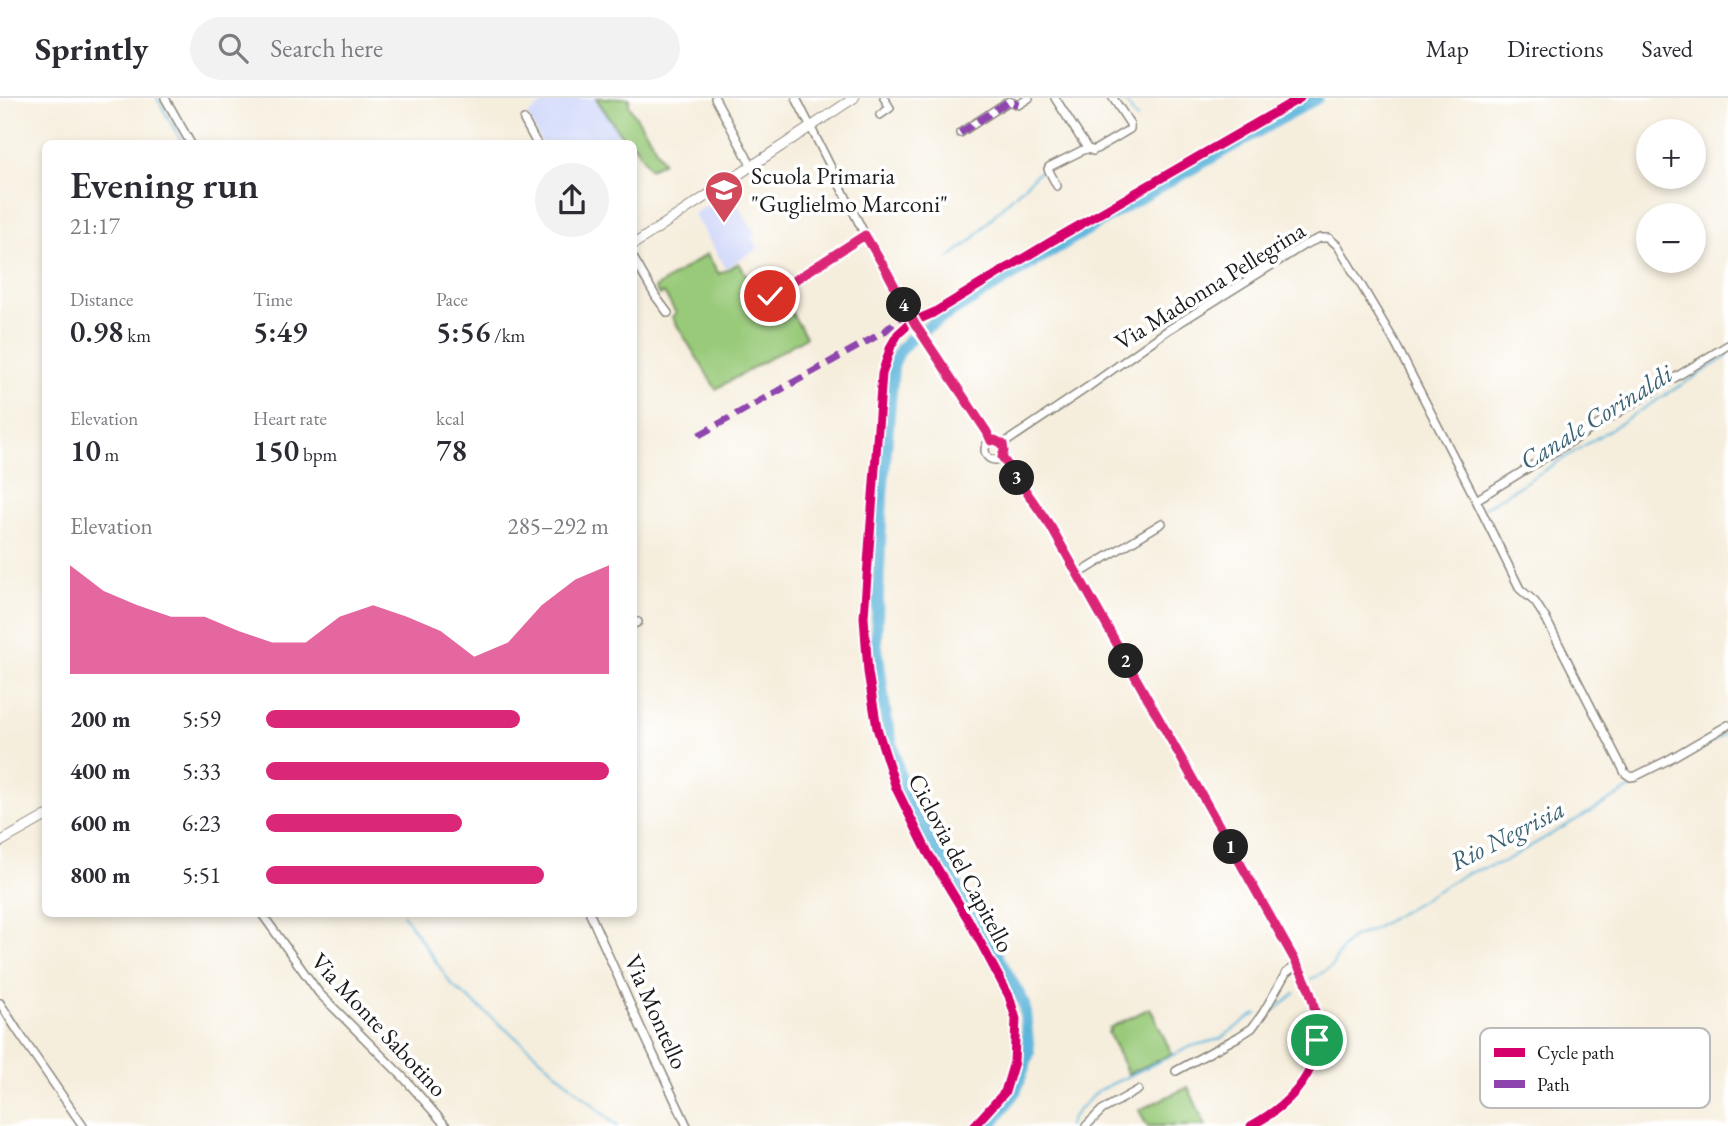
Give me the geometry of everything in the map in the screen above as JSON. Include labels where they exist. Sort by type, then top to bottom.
[{"type":"main road","points":[[637,242],[854,98]]},
{"type":"main road","points":[[0,842],[42,818]]},
{"type":"street","points":[[165,98],[189,140]]},
{"type":"street","points":[[715,98],[751,165]]},
{"type":"street","points":[[796,98],[865,235],[915,324],[991,441]]},
{"type":"street","points":[[880,115],[890,108],[884,98]]},
{"type":"street","points":[[960,133],[1009,101],[1018,105],[1029,98]]},
{"type":"street","points":[[1055,98],[1087,148],[1093,151],[1130,129],[1130,124],[1113,98]]},
{"type":"street","points":[[524,120],[535,140]]},
{"type":"street","points":[[1058,186],[1049,167],[1087,148]]},
{"type":"street","points":[[770,296],[865,235]]},
{"type":"street","name":"Via Madonna Pellegrina","points":[[1003,444],[1168,330],[1304,246],[1320,238],[1329,238],[1338,246],[1393,340],[1520,589],[1535,602],[1546,619],[1625,773],[1631,777],[1636,776],[1728,725]]},
{"type":"street","points":[[637,264],[668,313]]},
{"type":"street","points":[[1476,500],[1728,345]]},
{"type":"street","points":[[995,440],[1003,444],[1002,457],[997,460],[986,456],[986,444],[995,440]]},
{"type":"street","points":[[1002,457],[1051,527],[1311,991],[1317,1012],[1317,1040],[1310,1070],[1291,1098],[1269,1116],[1251,1126]]},
{"type":"street","points":[[1077,575],[1162,523]]},
{"type":"street","name":"Via Monte Sabotino","points":[[264,917],[319,993],[404,1078],[446,1126]]},
{"type":"street","name":"Via Montello","points":[[591,917],[687,1126]]},
{"type":"street","points":[[1176,1071],[1252,1028],[1286,973],[1297,964]]},
{"type":"street","points":[[0,1003],[83,1126]]},
{"type":"street","points":[[1086,1126],[1102,1110],[1139,1090]]},
{"type":"shaded area","points":[[551,98],[596,98],[619,133],[608,140],[540,140],[527,115]]},
{"type":"shaded area","name":"Scuola Primaria \"Guglielmo Marconi\"","points":[[729,191],[756,234],[751,237],[758,248],[726,268],[693,214]]},
{"type":"green space","points":[[596,98],[629,98],[629,106],[663,162],[650,169],[637,149],[637,140],[624,140]]},
{"type":"green space","points":[[707,254],[719,274],[739,263],[766,308],[776,308],[785,302],[806,337],[716,389],[672,317],[676,313],[664,293],[659,295],[655,288]]},
{"type":"green space","points":[[1150,1008],[1172,1054],[1128,1074],[1108,1032],[1109,1028]]},
{"type":"green space","points":[[1188,1087],[1206,1126],[1147,1126],[1139,1110]]},
{"type":"waterway","points":[[157,98],[181,140]]},
{"type":"waterway","points":[[1123,98],[1137,119]]},
{"type":"waterway","points":[[988,1126],[1016,1090],[1029,1053],[1024,1003],[903,790],[886,718],[876,641],[882,495],[895,360],[907,343],[930,325],[1126,206],[1317,98]]},
{"type":"waterway","points":[[949,258],[972,240],[1040,171]]},
{"type":"waterway","points":[[890,294],[897,312]]},
{"type":"waterway","points":[[910,333],[913,336]]},
{"type":"waterway","name":"Canale Corinaldi","points":[[1484,508],[1728,356]]},
{"type":"waterway","name":"Rio Negrisia","points":[[1311,980],[1331,967],[1351,938],[1372,930],[1465,874],[1503,862],[1728,732]]},
{"type":"waterway","points":[[405,917],[452,985],[617,1126]]},
{"type":"waterway","name":"Rio Negrisia","points":[[1269,1011],[1278,1008],[1295,993]]},
{"type":"waterway","name":"Rio Negrisia","points":[[1068,1126],[1080,1108],[1099,1090],[1192,1046],[1220,1039],[1257,1014]]},
{"type":"marked path","points":[[960,133],[1009,101],[1018,105]]},
{"type":"marked path","points":[[699,435],[884,332],[907,311]]},
{"type":"cycle path","name":"Ciclovia del Capitello","points":[[974,1126],[1005,1092],[1014,1062],[1016,1019],[1009,996],[968,919],[928,853],[896,788],[877,728],[868,672],[864,617],[882,374],[891,346],[898,334],[910,323],[933,313],[1300,98]]},
{"type":"cycle path","points":[[907,312],[991,441]]},
{"type":"cycle path","points":[[1002,457],[1051,527],[1298,964],[1309,989],[1316,1013],[1318,1036],[1315,1057],[1293,1094],[1275,1111],[1251,1126]]},
{"type":"place","name":"Scuola Primaria \"Guglielmo Marconi\"","points":[[724,224]]},
{"type":"route","points":[[770,296],[865,235],[915,324],[991,441],[1003,444],[1002,457],[1051,527],[1297,964],[1315,1004],[1317,1040]]}]
